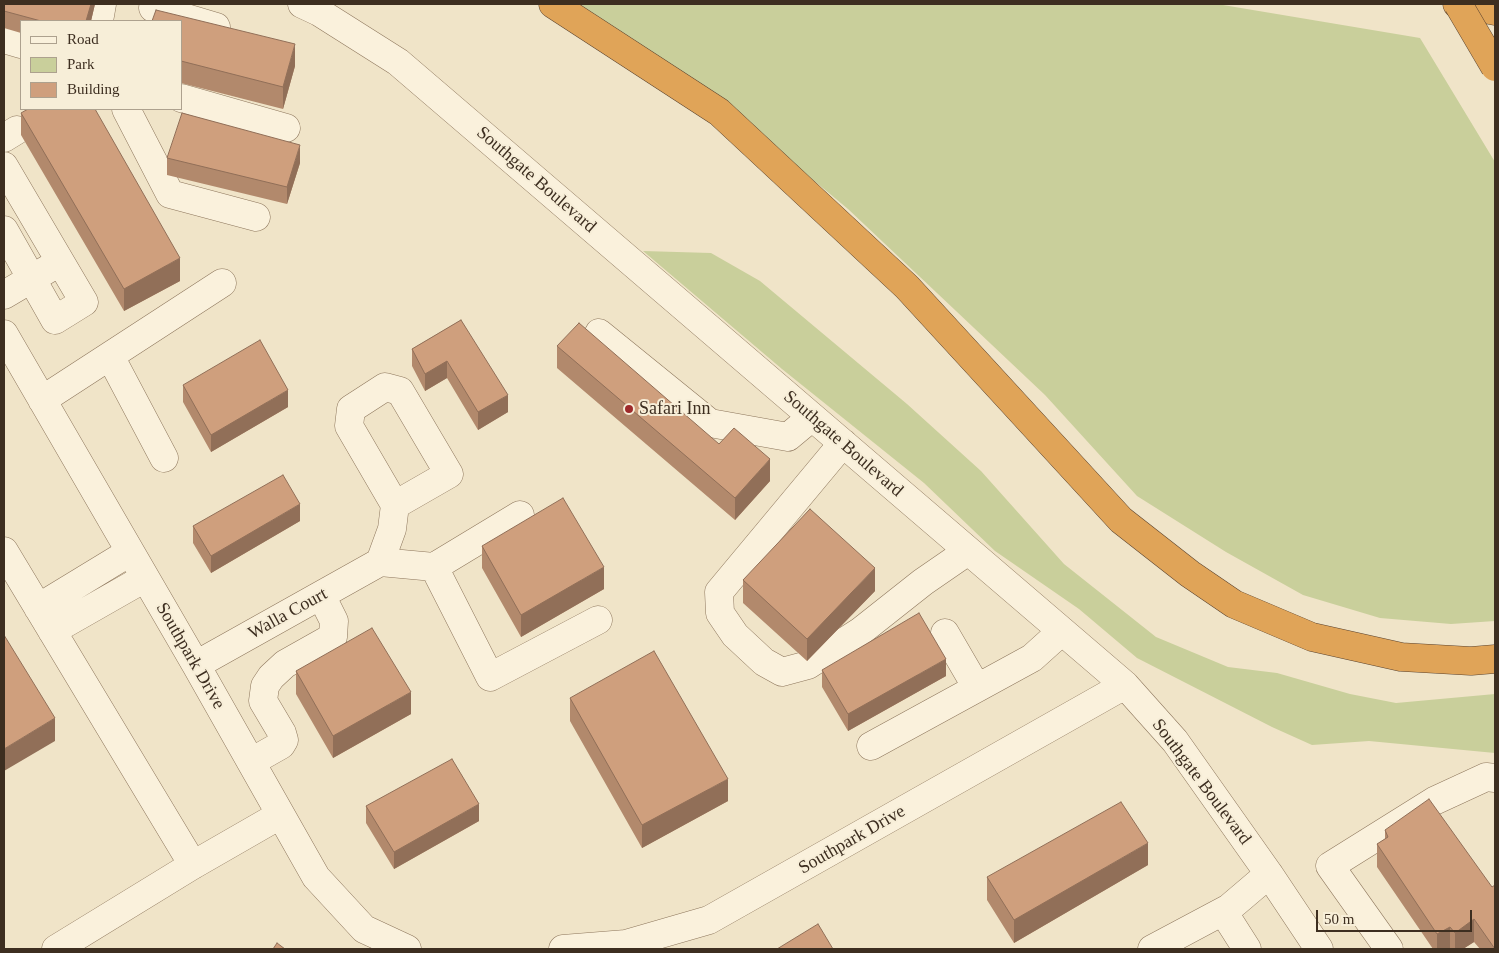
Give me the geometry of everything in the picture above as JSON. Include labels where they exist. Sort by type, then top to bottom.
[{"type":"highway","points":[[554,4],[719,112],[907,287],[1121,520],[1177,565],[1234,604],[1312,637],[1401,657],[1471,661],[1495,659]]},
{"type":"highway","points":[[1457,4],[1495,11]]},
{"type":"highway","points":[[1457,4],[1495,67]]},
{"type":"street","points":[[99,20],[102,4]]},
{"type":"street","name":"Southgate Boulevard","points":[[302,4],[319,12],[398,62],[1125,685],[1175,740],[1319,949]]},
{"type":"street","points":[[149,11],[244,35]]},
{"type":"street","points":[[4,39],[20,44]]},
{"type":"street","points":[[182,98],[286,128]]},
{"type":"street","points":[[127,110],[170,194],[256,217]]},
{"type":"street","points":[[4,166],[84,302],[55,320],[4,230]]},
{"type":"street","points":[[4,295],[60,262]]},
{"type":"street","points":[[42,400],[222,283]]},
{"type":"street","points":[[599,333],[710,423],[788,436],[812,417]]},
{"type":"street","name":"Southpark Drive","points":[[4,334],[196,665],[316,877],[364,929],[367,941],[406,949]]},
{"type":"street","points":[[110,356],[164,458]]},
{"type":"street","points":[[843,443],[719,592],[720,613],[735,635],[764,662],[782,672],[808,665],[861,631],[923,582],[968,551]]},
{"type":"street","points":[[395,505],[392,529],[380,562],[434,567],[520,515]]},
{"type":"street","points":[[4,551],[193,865]]},
{"type":"street","points":[[45,620],[130,552]]},
{"type":"street","name":"Walla Court","points":[[196,665],[380,562]]},
{"type":"street","points":[[434,567],[490,677],[598,620]]},
{"type":"street","points":[[45,620],[144,578]]},
{"type":"street","points":[[251,762],[281,745],[284,740],[263,701],[265,686],[270,677],[285,664],[333,637],[334,621],[321,595]]},
{"type":"street","points":[[871,746],[1032,658],[1062,631]]},
{"type":"street","points":[[945,633],[978,688]]},
{"type":"street","name":"Southpark Drive","points":[[563,949],[626,944],[709,920],[1125,685]]},
{"type":"street","points":[[1388,949],[1330,866],[1434,801],[1486,777],[1495,778]]},
{"type":"street","points":[[56,949],[193,865],[280,815]]},
{"type":"street","points":[[1152,949],[1229,908],[1269,874]]},
{"type":"street","points":[[1229,908],[1226,916],[1247,949]]},
{"type":"green space","points":[[573,4],[1217,4],[1420,38],[1495,162],[1495,621],[1451,624],[1380,618],[1303,595],[1226,552],[1137,496],[1045,395],[848,209],[697,83]]},
{"type":"green space","points":[[643,251],[711,253],[760,281],[907,404],[981,471],[1064,564],[1156,637],[1228,667],[1277,673],[1350,694],[1396,703],[1495,694],[1495,753],[1369,741],[1312,745],[1272,727],[1137,658],[1079,609],[995,551],[924,483],[782,369]]},
{"type":"building","points":[[4,4],[91,4],[86,20],[37,20],[4,11]]},
{"type":"building","points":[[156,10],[295,44],[283,87],[182,61],[182,20],[152,20]]},
{"type":"building","points":[[26,110],[96,110],[180,258],[124,289],[21,113]]},
{"type":"building","points":[[182,113],[300,145],[287,187],[167,158]]},
{"type":"building","points":[[461,320],[508,395],[478,412],[447,361],[425,374],[412,349]]},
{"type":"building","points":[[579,323],[719,444],[734,428],[770,459],[735,498],[557,346]]},
{"type":"building","points":[[260,340],[288,390],[211,435],[183,385]]},
{"type":"building","points":[[283,475],[300,504],[211,556],[193,526]]},
{"type":"building","points":[[563,498],[604,567],[521,615],[482,546]]},
{"type":"building","points":[[810,509],[875,568],[807,639],[743,580]]},
{"type":"building","points":[[919,613],[946,659],[848,714],[822,670]]},
{"type":"building","points":[[372,628],[411,692],[333,736],[296,671]]},
{"type":"building","points":[[4,635],[55,718],[4,749]]},
{"type":"building","points":[[654,651],[728,779],[642,825],[570,698]]},
{"type":"building","points":[[452,759],[479,804],[394,852],[366,806]]},
{"type":"building","points":[[1429,799],[1492,887],[1495,885],[1495,949],[1474,919],[1455,933],[1450,927],[1437,934],[1377,844],[1388,837],[1385,830]]},
{"type":"building","points":[[1121,802],[1148,843],[1014,920],[987,877]]},
{"type":"building","points":[[818,924],[833,949],[777,949]]},
{"type":"building","points":[[277,943],[285,949],[273,949]]},
{"type":"place","name":"Safari Inn","points":[[629,409]]}]
